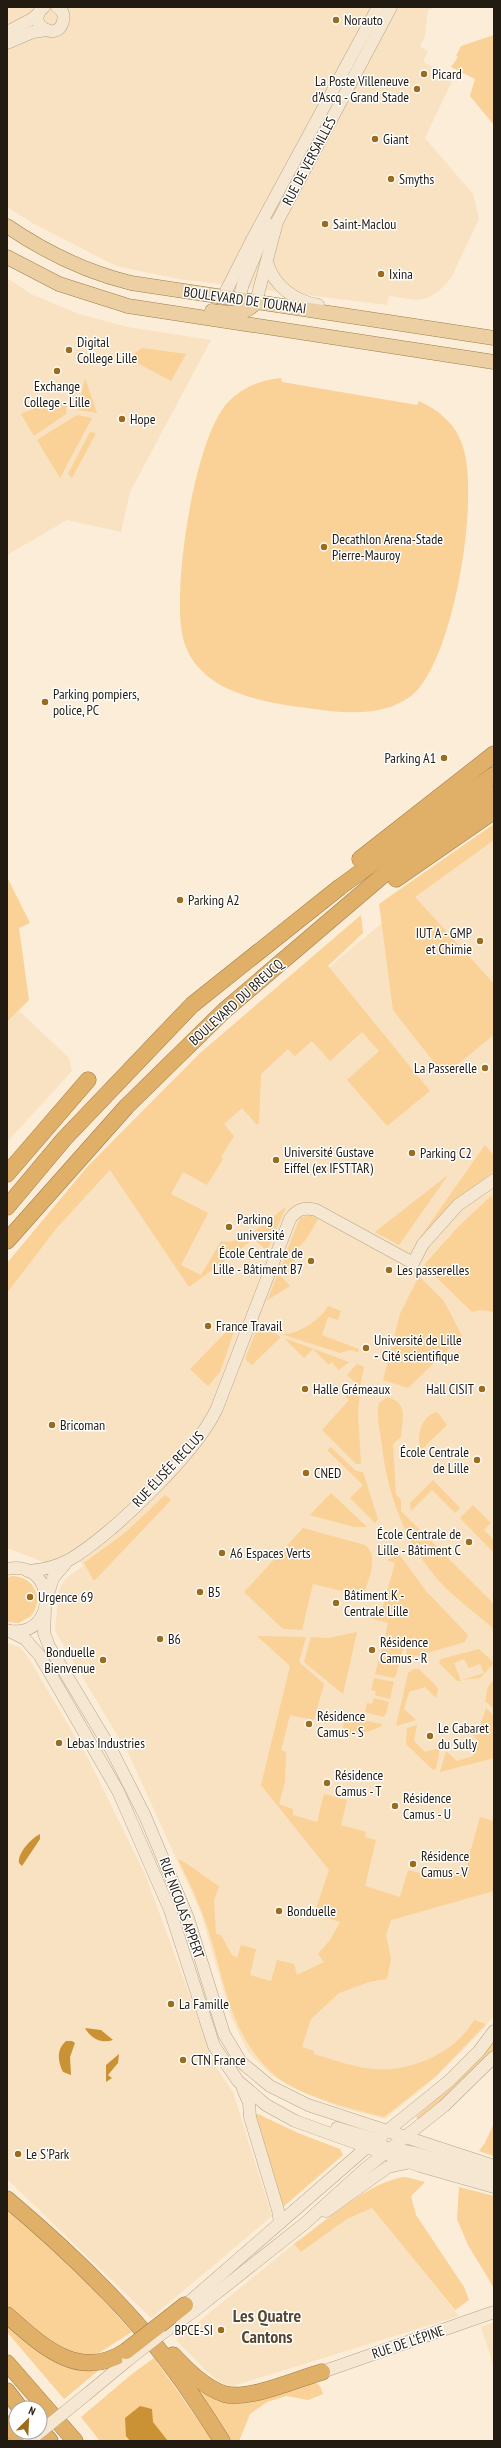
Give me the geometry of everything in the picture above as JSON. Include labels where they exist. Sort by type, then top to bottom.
[{"type":"highway","points":[[192,1006],[219,976],[316,893],[494,754]]},
{"type":"highway","points":[[455,785],[494,758]]},
{"type":"highway","name":"BOULEVARD DU BREUCQ","points":[[7,1207],[64,1139],[192,1006],[340,887],[494,775]]},
{"type":"highway","name":"BOULEVARD DU BREUCQ","points":[[7,1241],[78,1159],[153,1079],[225,1010],[388,871],[494,794]]},
{"type":"highway","points":[[285,958],[494,811]]},
{"type":"highway","points":[[7,1174],[88,1080]]},
{"type":"highway","points":[[7,2199],[66,2250],[111,2286],[177,2359],[193,2374],[214,2390],[230,2395],[241,2395],[322,2372]]},
{"type":"highway","points":[[66,2250],[107,2290],[151,2340],[191,2393],[222,2441]]},
{"type":"highway","points":[[7,2315],[42,2345],[69,2360],[93,2364],[127,2356],[174,2319],[186,2305]]},
{"type":"highway","points":[[7,2363],[68,2441]]},
{"type":"highway","points":[[7,2363],[75,2441]]},
{"type":"highway","points":[[7,2424],[21,2441]]},
{"type":"main road","points":[[7,43],[33,32],[56,30],[62,23],[63,14],[57,7]]},
{"type":"main road","name":"RUE DE VERSAILLES","points":[[223,297],[250,242],[378,7]]},
{"type":"main road","name":"RUE DE VERSAILLES","points":[[256,302],[277,222],[391,7]]},
{"type":"main road","points":[[41,10],[40,25],[47,30]]},
{"type":"main road","points":[[7,32],[32,19],[41,10]]},
{"type":"main road","name":"RUE DE VERSAILLES","points":[[241,305],[243,284],[265,231],[294,172],[305,143]]},
{"type":"main road","name":"BOULEVARD DE TOURNAI","points":[[7,226],[50,252],[108,277],[150,287],[223,297],[241,305]]},
{"type":"main road","name":"BOULEVARD DE TOURNAI","points":[[7,257],[74,289],[133,307],[494,362]]},
{"type":"main road","points":[[267,262],[275,279],[289,294],[300,301],[354,311],[391,321]]},
{"type":"main road","points":[[74,289],[224,312],[241,305],[251,308],[256,302]]},
{"type":"main road","name":"BOULEVARD DE TOURNAI","points":[[256,302],[391,321],[494,338]]},
{"type":"main road","points":[[241,305],[250,319],[264,328]]},
{"type":"main road","name":"RUE ÉLISÉE RECLUS","points":[[46,1607],[53,1578],[69,1560],[115,1525],[165,1475],[205,1431],[221,1398],[294,1212],[308,1208],[316,1210],[413,1263],[423,1244],[458,1205],[494,1180]]},
{"type":"main road","name":"RUE ÉLISÉE RECLUS","points":[[7,1569],[48,1569],[69,1560]]},
{"type":"main road","points":[[7,1562],[25,1570],[43,1584],[46,1607],[39,1620],[28,1629],[7,1630]]},
{"type":"main road","name":"RUE NICOLAS APPERT","points":[[46,1607],[44,1633],[49,1646],[122,1770],[167,1865],[193,1933],[218,2018],[236,2055],[260,2080],[291,2097],[406,2138],[430,2160]]},
{"type":"main road","name":"RUE NICOLAS APPERT","points":[[7,1630],[25,1639],[40,1656],[118,1791],[170,1910],[209,2034],[220,2056],[238,2081],[254,2096],[280,2114],[371,2144],[406,2138]]},
{"type":"main road","points":[[186,2305],[371,2144],[388,2132],[454,2076],[479,2051],[494,2031]]},
{"type":"main road","name":"RUE NICOLAS APPERT","points":[[209,2034],[218,2050],[239,2073],[272,2100],[371,2144]]},
{"type":"main road","points":[[304,2224],[322,2205],[387,2151],[406,2138],[463,2089],[494,2057]]},
{"type":"main road","points":[[238,2081],[247,2097],[250,2117],[276,2204],[280,2223]]},
{"type":"main road","points":[[371,2144],[387,2151],[471,2169],[494,2176]]},
{"type":"main road","points":[[387,2151],[471,2169],[494,2166]]},
{"type":"main road","points":[[29,2441],[87,2394],[127,2356],[160,2334],[174,2319],[304,2224],[318,2217],[390,2165],[430,2160]]},
{"type":"main road","points":[[471,2169],[494,2187]]},
{"type":"main road","name":"RUE DE L'ÉPINE","points":[[322,2372],[494,2312]]},
{"type":"shaded area","points":[[7,7],[436,7],[428,10],[425,36],[420,46],[428,51],[423,62],[454,77],[425,138],[473,194],[479,219],[451,278],[439,291],[427,298],[415,300],[389,296],[387,305],[178,279],[116,266],[34,224],[7,207]]},
{"type":"shaded area","points":[[494,35],[494,125],[470,96],[475,79],[451,67],[458,57],[456,56],[461,46]]},
{"type":"shaded area","points":[[7,278],[33,295],[79,314],[128,327],[211,340],[130,492],[121,532],[67,520],[7,555]]},
{"type":"shaded area","points":[[142,348],[186,354],[171,381],[128,358]]},
{"type":"shaded area","points":[[85,378],[97,413],[78,410]]},
{"type":"shaded area","name":"Decathlon Arena-Stade Pierre-Mauroy","points":[[281,378],[282,382],[417,405],[419,401],[445,418],[459,436],[462,444],[467,468],[468,500],[466,537],[460,576],[451,615],[440,650],[426,678],[411,696],[400,703],[387,708],[374,711],[347,712],[280,704],[252,698],[225,687],[203,672],[195,664],[185,644],[182,633],[180,611],[184,549],[196,480],[205,448],[215,422],[232,398],[238,393],[258,383]]},
{"type":"shaded area","points":[[53,401],[67,405],[66,414],[34,436],[21,414]]},
{"type":"shaded area","points":[[77,415],[92,418],[60,478],[37,440]]},
{"type":"shaded area","points":[[90,432],[96,433],[72,478],[68,474]]},
{"type":"shaded area","points":[[494,824],[494,840],[415,897],[494,984],[494,1035],[444,1075],[393,1010],[379,904]]},
{"type":"shaded area","name":"Université de Lille ‐ Cité scientifique","points":[[494,840],[494,2015],[481,2032],[435,2078],[385,2119],[339,2107],[289,2086],[271,2075],[248,2052],[231,2017],[201,1913],[129,1755],[55,1631],[59,1589],[65,1579],[83,1566],[75,1554],[51,1565],[7,1548],[7,1293],[56,1229],[110,1170],[341,957],[414,897]]},
{"type":"shaded area","points":[[7,877],[30,923],[19,928],[29,1000],[7,1022]]},
{"type":"shaded area","points":[[361,915],[363,933],[328,966],[430,1091],[387,1126],[347,1080],[379,1051],[362,1032],[330,1061],[312,1041],[295,1056],[288,1049],[261,1074],[259,1123],[257,1125],[242,1108],[224,1124],[234,1136],[221,1157],[223,1159],[207,1185],[183,1172],[171,1194],[208,1213],[181,1265],[201,1275],[221,1241],[230,1241],[247,1236],[286,1207],[267,1251],[254,1239],[189,1287],[110,1170],[56,1229],[7,1293],[7,1263],[88,1166],[199,1054]]},
{"type":"shaded area","points":[[19,1011],[69,1058],[72,1071],[7,1142],[7,1022]]},
{"type":"shaded area","points":[[485,1145],[494,1156],[494,1171],[464,1195],[422,1241],[419,1239]]},
{"type":"shaded area","points":[[448,1175],[399,1245],[375,1232]]},
{"type":"shaded area","points":[[491,1196],[494,1199],[494,1312],[481,1310],[472,1312],[424,1265],[458,1227]]},
{"type":"shaded area","points":[[310,1215],[318,1219],[309,1235],[297,1248],[286,1253],[300,1218]]},
{"type":"shaded area","points":[[300,1254],[286,1269],[292,1275],[280,1270],[284,1260]]},
{"type":"shaded area","points":[[278,1273],[290,1286],[267,1300]]},
{"type":"shaded area","points":[[419,1276],[444,1301],[462,1336],[408,1388],[383,1380],[400,1314]]},
{"type":"shaded area","points":[[328,1306],[341,1311],[338,1320],[328,1317],[322,1335],[359,1349],[358,1352],[350,1350],[340,1353],[281,1334],[294,1332],[308,1326],[325,1311]]},
{"type":"shaded area","points":[[238,1320],[220,1372],[208,1386],[190,1369]]},
{"type":"shaded area","points":[[262,1325],[281,1337],[252,1365],[245,1359],[258,1326]]},
{"type":"shaded area","points":[[284,1338],[349,1362],[339,1370],[331,1362],[329,1365],[313,1349],[304,1358]]},
{"type":"shaded area","points":[[357,1364],[364,1367],[360,1387],[347,1375]]},
{"type":"shaded area","points":[[352,1388],[360,1394],[358,1413],[361,1464],[356,1464],[322,1430],[349,1400],[345,1396]]},
{"type":"shaded area","points":[[387,1397],[399,1403],[403,1412],[401,1437],[393,1444],[396,1494],[401,1500],[401,1511],[494,1604],[494,1629],[441,1583],[418,1553],[401,1519],[389,1482],[379,1424],[379,1403]]},
{"type":"shaded area","points":[[437,1412],[447,1425],[421,1450],[419,1439],[421,1427],[427,1418]]},
{"type":"shaded area","points":[[331,1447],[356,1471],[363,1472],[378,1519],[375,1523],[350,1498],[363,1485],[327,1450]]},
{"type":"shaded area","points":[[433,1480],[460,1508],[455,1513],[432,1490],[411,1511],[410,1503]]},
{"type":"shaded area","points":[[331,1493],[367,1527],[354,1527],[310,1515]]},
{"type":"shaded area","points":[[165,1495],[171,1500],[94,1581],[84,1563],[126,1532]]},
{"type":"shaded area","points":[[473,1505],[491,1523],[484,1530],[494,1540],[494,1553],[460,1518]]},
{"type":"shaded area","points":[[303,1528],[365,1545],[372,1556],[372,1569],[363,1596],[313,1584],[302,1630],[283,1629],[244,1592]]},
{"type":"shaded area","points":[[399,1554],[426,1591],[468,1635],[465,1642],[413,1657],[406,1654],[409,1643],[385,1637],[388,1623],[370,1618],[372,1611],[381,1613],[395,1563],[387,1560]]},
{"type":"shaded area","points":[[13,1576],[27,1580],[32,1585],[37,1596],[37,1603],[31,1616],[19,1623],[7,1622],[7,1577]]},
{"type":"shaded area","points":[[357,1632],[343,1694],[304,1662],[311,1637],[328,1638]]},
{"type":"shaded area","points":[[257,1636],[306,1637],[299,1662],[324,1684],[314,1720],[290,1715],[281,1750],[286,1752],[285,1782],[279,1804],[293,1809],[293,1815],[317,1822],[324,1794],[347,1800],[341,1825],[366,1832],[365,1837],[376,1840],[365,1886],[400,1897],[408,1870],[432,1876],[435,1867],[464,1874],[480,1817],[494,1821],[494,1891],[391,1920],[386,1935],[391,1959],[387,1979],[369,1982],[339,1993],[311,2019],[302,2047],[314,2051],[314,2054],[328,2059],[373,2069],[402,2068],[417,2064],[444,2051],[456,2042],[474,2020],[486,2024],[436,2076],[384,2117],[323,2100],[292,2087],[268,2069],[254,2053],[234,2016],[203,1915],[178,1859],[219,1886],[214,1901],[216,1934],[221,1935],[232,1955],[237,1958],[241,1945],[256,1949],[250,1975],[271,1981],[277,1960],[294,1964],[297,1975],[324,1962],[318,1954],[330,1940],[340,1922],[314,1914],[329,1870],[261,1785],[290,1666]]},
{"type":"shaded area","points":[[7,1643],[20,1647],[28,1657],[88,1758],[145,1874],[216,2067],[233,2092],[272,2216],[151,2318],[7,2179]]},
{"type":"shaded area","points":[[390,1643],[404,1646],[395,1678],[375,1674],[382,1648],[389,1650]]},
{"type":"shaded area","points":[[479,1649],[494,1663],[480,1678],[462,1680],[484,1673],[480,1664],[469,1668],[464,1659],[454,1663],[461,1681],[457,1681],[439,1663],[441,1659]]},
{"type":"shaded area","points":[[414,1669],[419,1669],[437,1687],[436,1698],[425,1687],[409,1692],[404,1709],[416,1720],[396,1726],[408,1673]]},
{"type":"shaded area","points":[[374,1678],[394,1682],[390,1699],[375,1695],[376,1691],[371,1690]]},
{"type":"shaded area","points":[[494,1680],[494,1709],[485,1701],[488,1686]]},
{"type":"shaded area","points":[[374,1698],[389,1702],[386,1714],[383,1717],[365,1712],[367,1703],[372,1704]]},
{"type":"shaded area","points":[[486,1708],[494,1716],[494,1758],[440,1772],[446,1751],[457,1761],[473,1756],[478,1740],[467,1729],[480,1726]]},
{"type":"shaded area","points":[[345,1716],[381,1724],[382,1726],[370,1731],[341,1738]]},
{"type":"shaded area","points":[[417,1725],[414,1741],[425,1752],[440,1748],[436,1769],[433,1770],[406,1744],[407,1728]]},
{"type":"shaded area","points":[[40,1834],[40,1839],[22,1866],[19,1863],[20,1855],[29,1842]]},
{"type":"shaded area","points":[[85,2028],[101,2030],[113,2040],[97,2040],[87,2032]]},
{"type":"shaded area","points":[[494,2039],[494,2050],[467,2080],[419,2121],[416,2117],[455,2083]]},
{"type":"shaded area","points":[[66,2041],[72,2041],[75,2043],[70,2057],[71,2075],[63,2072],[59,2060],[59,2052]]},
{"type":"shaded area","points":[[119,2054],[118,2063],[108,2075],[112,2078],[106,2082],[106,2065]]},
{"type":"shaded area","points":[[258,2114],[298,2133],[340,2149],[343,2155],[283,2207],[255,2115]]},
{"type":"shaded area","points":[[494,2123],[494,2156],[479,2151],[485,2143]]},
{"type":"shaded area","points":[[405,2177],[425,2182],[411,2196],[416,2215],[464,2287],[469,2300],[455,2310],[372,2208],[347,2219],[301,2252],[294,2244],[333,2214],[363,2194],[377,2186]]},
{"type":"shaded area","points":[[459,2187],[494,2196],[494,2288],[468,2245],[457,2219]]},
{"type":"shaded area","points":[[7,2208],[82,2277],[132,2332],[89,2359],[62,2351],[43,2338],[7,2306]]},
{"type":"shaded area","points":[[372,2208],[459,2316],[233,2386],[225,2385],[208,2373],[176,2340],[294,2244],[301,2252],[347,2219]]},
{"type":"shaded area","points":[[494,2322],[494,2367],[481,2327]]},
{"type":"shaded area","points":[[7,2323],[38,2350],[59,2363],[71,2367],[99,2370],[64,2399],[7,2332]]},
{"type":"shaded area","points":[[154,2358],[213,2441],[100,2441],[81,2417],[132,2374]]},
{"type":"shaded area","points":[[188,2377],[221,2397],[314,2381],[320,2386],[323,2394],[308,2400],[286,2396],[267,2402],[250,2414],[239,2441],[232,2441]]},
{"type":"shaded area","points":[[140,2406],[152,2409],[153,2422],[168,2441],[130,2441],[126,2436],[125,2418]]},
{"type":"place","name":"Norauto","points":[[336,20]]},
{"type":"place","name":"Picard","points":[[424,74]]},
{"type":"place","name":"La Poste Villeneuve d'Ascq - Grand Stade","points":[[417,89]]},
{"type":"place","name":"Giant","points":[[375,139]]},
{"type":"place","name":"Smyths","points":[[391,179]]},
{"type":"place","name":"Saint-Maclou","points":[[325,224]]},
{"type":"place","name":"Ixina","points":[[381,274]]},
{"type":"place","name":"Digital College Lille","points":[[69,350]]},
{"type":"place","name":"Exchange College - Lille","points":[[57,371]]},
{"type":"place","name":"Hope","points":[[122,419]]},
{"type":"place","name":"Decathlon Arena-Stade Pierre-Mauroy","points":[[324,547]]},
{"type":"place","name":"Parking pompiers, police, PC","points":[[45,702]]},
{"type":"place","name":"Parking A1","points":[[444,758]]},
{"type":"place","name":"Parking A2","points":[[180,900]]},
{"type":"place","name":"IUT A - GMP et Chimie","points":[[480,941]]},
{"type":"place","name":"La Passerelle","points":[[485,1068]]},
{"type":"place","name":"Parking C2","points":[[412,1153]]},
{"type":"place","name":"Université Gustave Eiffel (ex IFSTTAR)","points":[[276,1160]]},
{"type":"place","name":"Parking université","points":[[229,1227]]},
{"type":"place","name":"École Centrale de Lille - Bâtiment B7","points":[[311,1261]]},
{"type":"place","name":"Les passerelles","points":[[389,1270]]},
{"type":"place","name":"France Travail","points":[[208,1326]]},
{"type":"place","name":"Université de Lille ‐ Cité scientifique","points":[[366,1348]]},
{"type":"place","name":"Halle Grémeaux","points":[[305,1389]]},
{"type":"place","name":"Hall CISIT","points":[[482,1389]]},
{"type":"place","name":"Bricoman","points":[[52,1425]]},
{"type":"place","name":"École Centrale de Lille","points":[[477,1460]]},
{"type":"place","name":"CNED","points":[[306,1473]]},
{"type":"place","name":"École Centrale de Lille - Bâtiment C","points":[[469,1542]]},
{"type":"place","name":"A6 Espaces Verts","points":[[222,1553]]},
{"type":"place","name":"B5","points":[[200,1592]]},
{"type":"place","name":"Urgence 69","points":[[30,1597]]},
{"type":"place","name":"Bâtiment K - Centrale Lille","points":[[336,1603]]},
{"type":"place","name":"B6","points":[[160,1639]]},
{"type":"place","name":"Résidence Camus - R","points":[[372,1650]]},
{"type":"place","name":"Bonduelle Bienvenue","points":[[103,1660]]},
{"type":"place","name":"Résidence Camus - S","points":[[309,1724]]},
{"type":"place","name":"Le Cabaret du Sully","points":[[430,1736]]},
{"type":"place","name":"Lebas Industries","points":[[59,1743]]},
{"type":"place","name":"Résidence Camus - T","points":[[327,1783]]},
{"type":"place","name":"Résidence Camus - U","points":[[395,1806]]},
{"type":"place","name":"Résidence Camus - V","points":[[413,1864]]},
{"type":"place","name":"Bonduelle","points":[[279,1911]]},
{"type":"place","name":"La Famille","points":[[171,2004]]},
{"type":"place","name":"CTN France","points":[[183,2060]]},
{"type":"place","name":"Le S'Park","points":[[18,2154]]},
{"type":"place","name":"BPCE-SI","points":[[221,2330]]},
{"type":"district","name":"Les Quatre Cantons","points":[[267,2325]]}]
